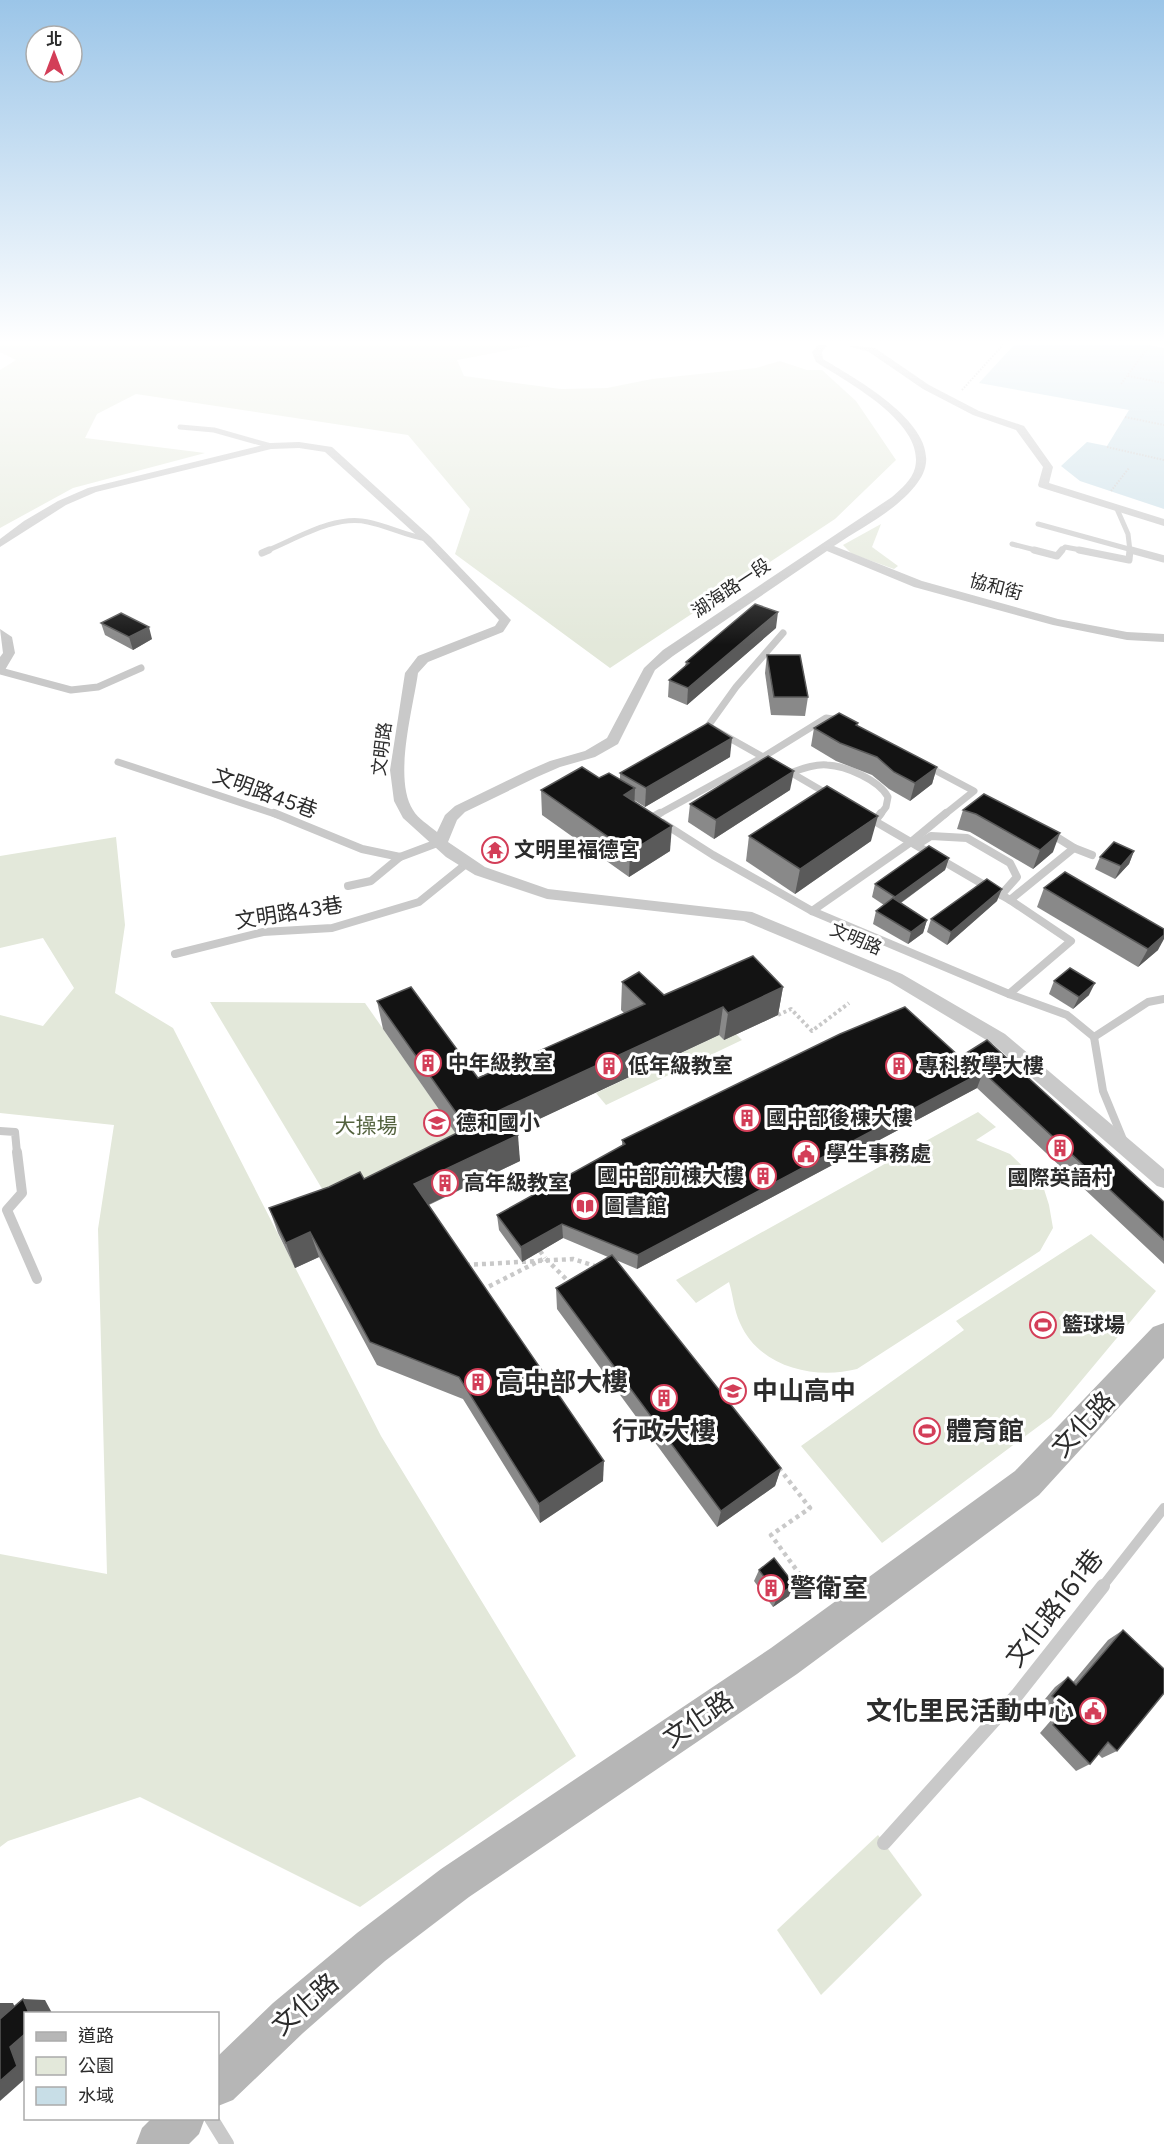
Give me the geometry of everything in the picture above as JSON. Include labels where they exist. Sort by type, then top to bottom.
[{"type":"street","name":"湖海路一段","points":[[440,842],[450,818],[460,809],[540,771],[590,754],[613,741],[651,668],[668,653],[896,499],[916,478],[922,465],[916,445]]},
{"type":"street","points":[[1032,445],[1048,467],[1043,485],[1164,523]]},
{"type":"street","name":"文明路","points":[[0,544],[53,508],[92,490],[271,446],[328,449],[427,539],[505,620],[499,628],[423,659],[412,673],[397,770],[397,785],[408,815],[424,832],[466,864],[548,894],[746,916],[896,978],[999,1039],[1164,1180]]},
{"type":"street","name":"協和街","points":[[825,546],[918,584],[1057,622],[1127,636],[1164,638]]},
{"type":"street","points":[[0,633],[6,638],[9,653],[0,669]]},
{"type":"street","name":"文化路","points":[[219,2084],[288,2018],[371,1947],[455,1883],[784,1661],[1027,1483],[1164,1337]]},
{"type":"street","points":[[158,2144],[181,2120]]},
{"type":"lane","points":[[1012,544],[1058,556],[1065,548],[1129,560],[1132,550],[1117,509]]},
{"type":"lane","points":[[262,553],[326,527],[358,520],[414,538],[427,539]]},
{"type":"lane","points":[[1038,524],[1164,559]]},
{"type":"lane","points":[[698,731],[708,726],[736,687],[783,633]]},
{"type":"lane","points":[[0,669],[71,690],[98,687],[141,668]]},
{"type":"lane","points":[[653,818],[763,757],[826,718],[836,718],[847,724]]},
{"type":"lane","points":[[708,726],[838,800]]},
{"type":"lane","name":"文明路45巷","points":[[117,762],[263,808],[362,849],[400,857]]},
{"type":"lane","points":[[921,763],[984,796]]},
{"type":"lane","points":[[790,773],[808,767],[828,765],[845,768],[865,779],[886,791],[888,798],[885,810],[875,821]]},
{"type":"lane","points":[[914,844],[974,791]]},
{"type":"lane","points":[[856,811],[1010,900],[1071,941],[1010,994]]},
{"type":"lane","points":[[644,812],[812,911],[1010,994],[1067,1015],[1094,1037],[1103,1091],[1126,1147]]},
{"type":"lane","points":[[1044,831],[1092,855]]},
{"type":"lane","points":[[812,911],[914,844],[931,836],[952,836],[977,843],[1010,863],[1017,877],[1001,895]]},
{"type":"lane","points":[[348,886],[371,881],[400,857],[440,842]]},
{"type":"lane","points":[[1010,900],[1074,848]]},
{"type":"lane","name":"文明路43巷","points":[[175,954],[263,932],[332,928],[419,902],[466,864]]},
{"type":"lane","points":[[1094,1037],[1148,1002],[1164,999]]},
{"type":"lane","points":[[0,1131],[15,1132],[22,1193],[7,1210],[37,1279]]},
{"type":"lane","name":"文化路161巷","points":[[884,1843],[1017,1695],[1164,1508]]},
{"type":"lane","points":[[212,2120],[227,2144]]},
{"type":"path","points":[[1107,447],[1164,460]]},
{"type":"path","points":[[1111,491],[1129,468]]},
{"type":"path","points":[[778,1015],[791,1009],[812,1031],[849,1003]]},
{"type":"path","points":[[540,1251],[574,1287]]},
{"type":"path","points":[[476,1293],[545,1258]]},
{"type":"path","points":[[457,1265],[573,1259],[604,1270]]},
{"type":"path","points":[[773,1462],[810,1508],[771,1535],[806,1583]]},
{"type":"green space","points":[[0,445],[141,445],[205,453],[73,488],[0,528]]},
{"type":"green space","points":[[416,445],[886,445],[896,460],[835,519],[610,668],[455,554],[470,509]]},
{"type":"green space","points":[[881,524],[872,547],[898,566],[894,569],[852,554],[843,545]]},
{"type":"green space","points":[[116,837],[125,925],[115,993],[173,1028],[381,1436],[576,1756],[360,1907],[140,1797],[8,1841],[0,1847],[0,1554],[107,1574],[98,1229],[114,1125],[0,1113],[0,1015],[43,1026],[74,988],[43,938],[0,948],[0,856]]},
{"type":"green space","name":"大操場","points":[[210,1002],[365,1003],[471,1155],[336,1212]]},
{"type":"green space","points":[[736,1034],[742,1040],[606,1105],[596,1093],[719,1035],[724,1040]]},
{"type":"green space","points":[[978,1112],[996,1127],[976,1140],[1010,1154],[1043,1186],[1053,1228],[1040,1251],[857,1369],[823,1373],[790,1367],[774,1360],[760,1350],[740,1323],[729,1282],[696,1303],[676,1280]]},
{"type":"green space","points":[[1091,1234],[1156,1291],[1051,1417],[882,1543],[801,1446],[964,1330],[956,1321]]},
{"type":"green space","points":[[878,1835],[922,1895],[821,1995],[777,1930]]},
{"type":"water","points":[[1084,445],[1164,445],[1164,509],[1080,481],[1061,466]]},
{"type":"building","points":[[755,604],[778,612],[688,688],[669,680],[689,663],[686,662]]},
{"type":"building","points":[[121,613],[149,627],[129,637],[101,623]]},
{"type":"building","points":[[767,655],[800,655],[808,697],[774,697]]},
{"type":"building","points":[[839,713],[858,723],[856,725],[937,767],[915,783],[894,772],[877,757],[840,743],[814,728]]},
{"type":"building","points":[[708,723],[732,738],[646,788],[620,773]]},
{"type":"building","points":[[768,756],[794,771],[716,820],[690,804]]},
{"type":"building","points":[[582,767],[599,778],[609,773],[635,788],[624,795],[672,826],[630,852],[541,790]]},
{"type":"building","points":[[827,786],[878,816],[800,869],[749,836]]},
{"type":"building","points":[[984,794],[1060,833],[1040,850],[976,814],[963,810]]},
{"type":"building","points":[[1114,842],[1134,851],[1121,866],[1100,857]]},
{"type":"building","points":[[929,846],[949,858],[895,897],[875,884]]},
{"type":"building","points":[[1065,872],[1164,929],[1164,935],[1148,949],[1044,888]]},
{"type":"building","points":[[987,879],[1002,889],[951,932],[931,919]]},
{"type":"building","points":[[893,898],[927,920],[911,932],[876,911]]},
{"type":"building","points":[[753,956],[783,987],[728,1013],[723,1007],[500,1110],[518,1135],[414,1184],[604,1461],[539,1504],[459,1377],[370,1342],[310,1232],[286,1243],[269,1208],[329,1187],[360,1172],[364,1179],[467,1128],[377,1001],[411,987],[478,1078],[645,1004],[622,982],[639,972],[664,995]]},
{"type":"building","points":[[1070,968],[1095,983],[1079,997],[1054,981]]},
{"type":"building","points":[[905,1007],[960,1057],[987,1040],[1164,1202],[1164,1240],[983,1072],[638,1255],[562,1224],[521,1247],[497,1215],[625,1144],[622,1140],[840,1034]]},
{"type":"building","name":"行政大樓","points":[[612,1255],[781,1468],[721,1511],[556,1288]]},
{"type":"building","points":[[774,1558],[794,1584],[778,1596],[759,1570]]},
{"type":"building","name":"文化里民活動中心","points":[[1123,1630],[1164,1669],[1164,1693],[1117,1751],[1108,1742],[1090,1764],[1053,1725],[1066,1709],[1052,1696],[1068,1677],[1076,1685]]},
{"type":"building","points":[[23,1999],[29,2012],[24,2012],[24,2035],[10,2047],[17,2066],[0,2081],[0,2019]]},
{"type":"place","name":"文明里福德宮","points":[[495,850]]},
{"type":"place","name":"中年級教室","points":[[428,1063]]},
{"type":"place","name":"低年級教室","points":[[609,1066]]},
{"type":"place","name":"專科教學大樓","points":[[899,1066]]},
{"type":"place","name":"國中部後棟大樓","points":[[747,1118]]},
{"type":"place","name":"德和國小","points":[[437,1123]]},
{"type":"place","name":"國際英語村","points":[[1060,1148]]},
{"type":"place","name":"學生事務處","points":[[806,1154]]},
{"type":"place","name":"國中部前棟大樓","points":[[763,1176]]},
{"type":"place","name":"高年級教室","points":[[445,1183]]},
{"type":"place","name":"圖書館","points":[[585,1206]]},
{"type":"place","name":"籃球場","points":[[1043,1325]]},
{"type":"place","name":"高中部大樓","points":[[478,1382]]},
{"type":"place","name":"中山高中","points":[[733,1391]]},
{"type":"place","name":"行政大樓","points":[[664,1398]]},
{"type":"place","name":"體育館","points":[[927,1431]]},
{"type":"place","name":"警衛室","points":[[771,1588]]},
{"type":"place","name":"文化里民活動中心","points":[[1093,1711]]}]
